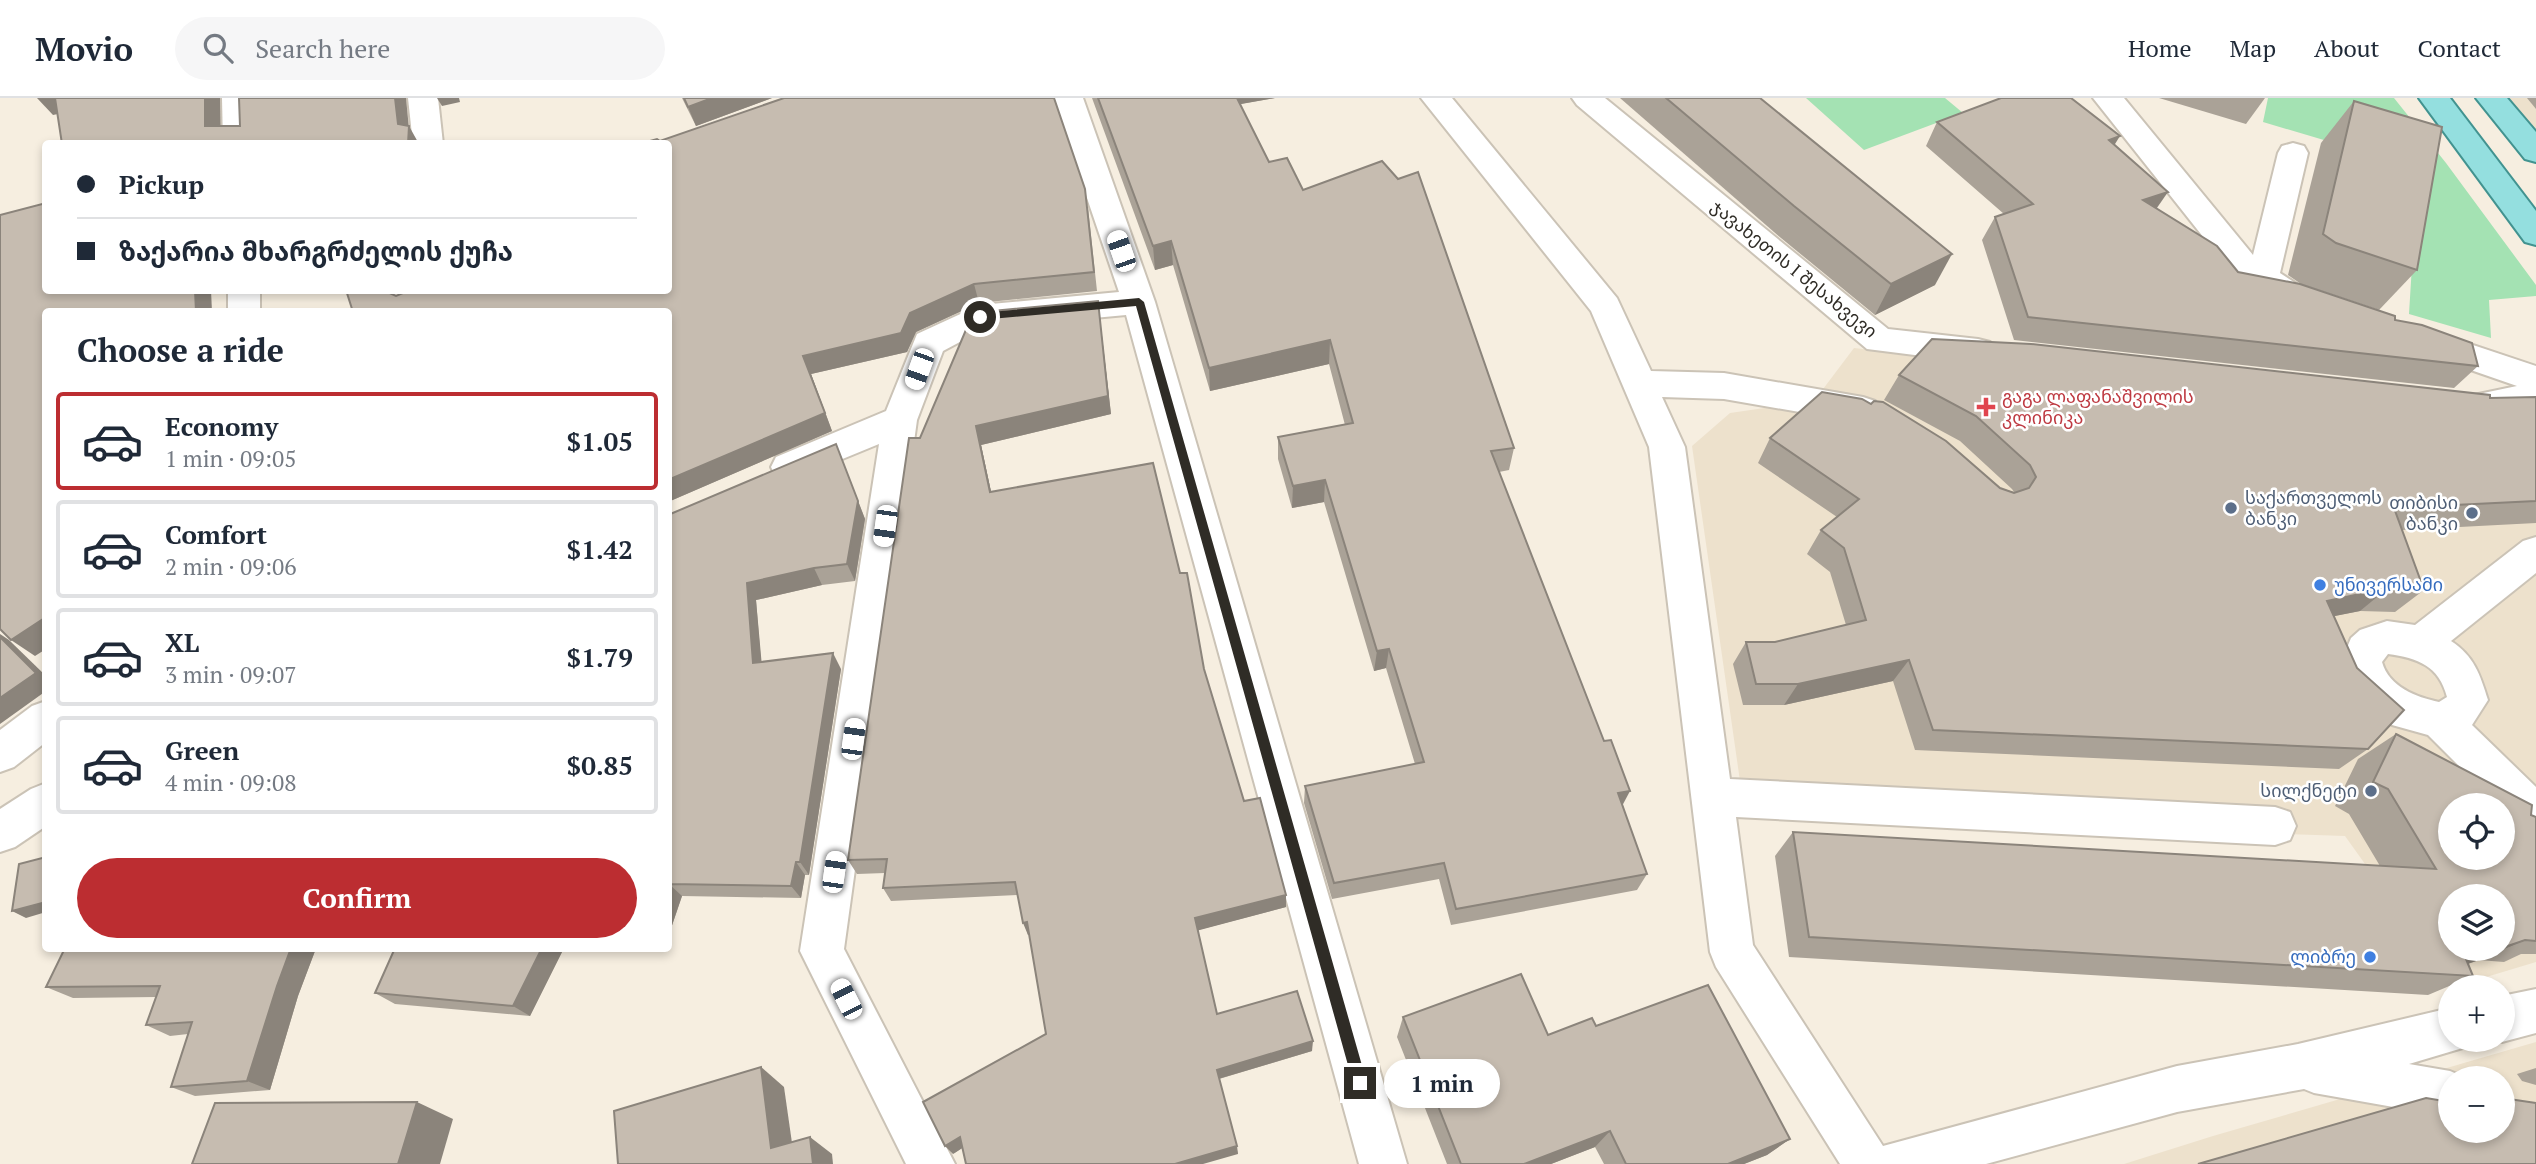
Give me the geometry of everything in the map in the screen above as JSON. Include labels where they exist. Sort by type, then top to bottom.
[{"type":"main road","points":[[2434,98],[2490,169],[2536,234]]},
{"type":"main road","points":[[2491,98],[2536,152]]},
{"type":"street","points":[[237,98],[238,140]]},
{"type":"street","points":[[423,98],[428,140]]},
{"type":"street","points":[[1068,98],[1139,302],[1382,1164]]},
{"type":"street","points":[[1436,98],[1605,306],[1667,447],[1732,952],[1867,1164]]},
{"type":"street","name":"ჯავახეთის I შესახვევი","points":[[1587,98],[1879,340],[2004,354]]},
{"type":"street","points":[[2108,98],[2242,264],[2288,295],[2339,312]]},
{"type":"street","points":[[2263,279],[2293,153]]},
{"type":"street","points":[[931,1164],[822,951],[900,420],[929,343],[980,317],[1139,302]]},
{"type":"street","points":[[2402,333],[2536,379]]},
{"type":"street","points":[[1640,384],[1724,386],[1878,413],[1889,419]]},
{"type":"street","points":[[2449,403],[2476,406],[2536,396]]},
{"type":"street","points":[[762,479],[900,420]]},
{"type":"street","points":[[2421,642],[2536,552]]},
{"type":"street","points":[[2387,637],[2421,642],[2451,662],[2467,687],[2468,700],[2463,710],[2453,717],[2439,720],[2406,713],[2375,690],[2366,676],[2362,662],[2365,650],[2374,642],[2387,637]]},
{"type":"street","points":[[2439,720],[2536,815]]},
{"type":"street","points":[[0,754],[42,721]]},
{"type":"street","points":[[1712,797],[2276,826]]},
{"type":"street","points":[[0,833],[42,805]]},
{"type":"street","points":[[2515,1016],[2536,1011]]},
{"type":"street","points":[[1898,1164],[2177,1089],[2298,1067],[2438,1034]]},
{"type":"street","points":[[2298,1067],[2438,1092]]},
{"type":"shaded area","points":[[2507,98],[2536,98],[2536,134],[2518,111]]},
{"type":"shaded area","points":[[1854,348],[2475,416],[2536,418],[2536,962],[2493,975],[2444,975],[2345,836],[1745,816],[1692,446],[1730,413],[1814,401]]},
{"type":"shaded area","points":[[2536,1042],[2536,1164],[2124,1164],[2438,1071],[2438,1143],[2515,1143],[2515,1066],[2454,1066],[2502,1052],[2515,1052],[2515,1048]]},
{"type":"green space","points":[[1806,98],[1945,98],[1963,113],[1864,150]]},
{"type":"green space","points":[[2268,98],[2394,98],[2446,163],[2536,285],[2536,296],[2489,300],[2491,338],[2409,314],[2418,168],[2263,122]]},
{"type":"building","points":[[55,98],[205,98],[205,126],[240,126],[239,98],[395,98],[398,124],[409,126],[408,140],[61,140]]},
{"type":"building","points":[[684,98],[712,98],[688,107]]},
{"type":"building","points":[[784,98],[1054,98],[1085,189],[1094,272],[974,284],[910,313],[901,333],[803,356],[825,413],[672,478],[672,308],[352,308],[347,294],[672,294],[672,140],[663,140]]},
{"type":"building","points":[[1098,98],[1237,98],[1269,162],[1287,158],[1303,190],[1382,161],[1398,179],[1418,172],[1514,448],[1491,451],[1604,741],[1611,740],[1630,791],[1618,793],[1647,874],[1456,909],[1444,863],[1334,883],[1305,786],[1424,762],[1389,649],[1377,651],[1325,480],[1293,486],[1278,437],[1353,423],[1330,340],[1209,368],[1171,241],[1153,246]]},
{"type":"building","points":[[1666,98],[1760,98],[1952,254],[1891,284]]},
{"type":"building","points":[[2001,98],[2071,98],[2120,136],[2109,140],[2168,192],[2143,200],[2217,246],[2238,272],[2300,284],[2395,316],[2395,320],[2422,325],[2472,343],[2478,366],[2028,317],[1995,217],[2033,204],[1937,122]]},
{"type":"building","points":[[2354,101],[2442,127],[2417,270],[2336,243],[2323,234]]},
{"type":"building","points":[[42,204],[42,294],[195,294],[196,308],[42,308],[42,620],[11,640],[0,629],[0,215]]},
{"type":"building","points":[[1098,301],[1108,396],[976,426],[990,492],[1153,463],[1180,573],[1187,573],[1204,669],[1244,801],[1260,798],[1286,895],[1195,918],[1217,1014],[1297,991],[1313,1041],[1217,1070],[1237,1146],[1175,1164],[966,1164],[960,1137],[945,1146],[923,1102],[1046,1034],[1027,922],[1023,923],[1015,882],[883,888],[887,859],[848,860],[909,438],[920,438],[971,318],[982,312]]},
{"type":"building","points":[[1932,339],[2031,344],[2490,395],[2490,398],[2536,397],[2536,501],[2394,508],[2424,590],[2388,588],[2327,601],[2357,668],[2404,710],[2368,749],[1933,730],[1909,660],[1798,684],[1756,684],[1746,642],[1775,642],[1866,620],[1844,548],[1821,530],[1859,499],[1770,438],[1822,392],[1862,399],[1871,404],[1874,401],[1883,402],[1946,441],[2000,488],[2014,493],[2029,488],[2036,477],[2030,465],[1976,416],[1899,375]]},
{"type":"building","points":[[836,444],[858,501],[847,564],[814,568],[747,583],[753,663],[833,653],[800,862],[796,862],[791,886],[672,884],[672,513]]},
{"type":"building","points":[[0,637],[36,673],[0,698]]},
{"type":"building","points":[[2396,734],[2509,793],[2438,793],[2438,870],[2515,870],[2515,796],[2532,805],[2531,815],[2536,817],[2536,941],[2525,940],[2515,943],[2515,884],[2438,884],[2438,961],[2467,961],[2473,975],[1809,937],[1793,832],[2436,869],[2388,789],[2373,782]]},
{"type":"building","points":[[42,858],[42,903],[12,911],[19,864]]},
{"type":"building","points":[[63,952],[290,952],[247,1081],[171,1087],[192,1022],[146,1025],[160,986],[46,987]]},
{"type":"building","points":[[393,952],[540,952],[513,1006],[375,993]]},
{"type":"building","points":[[1521,974],[1548,1035],[1592,1018],[1596,1026],[1708,985],[1790,1139],[1728,1164],[1626,1164],[1610,1131],[1524,1164],[1461,1164],[1403,1017]]},
{"type":"building","points":[[761,1067],[771,1148],[810,1137],[813,1164],[618,1164],[614,1111]]},
{"type":"building","points":[[2426,1098],[2438,1100],[2438,1143],[2515,1143],[2515,1100],[2536,1103],[2536,1164],[2198,1164]]},
{"type":"building","points":[[417,1102],[398,1164],[192,1164],[215,1103]]},
{"type":"place","name":"გაგა ლაფანაშვილის კლინიკა","points":[[1986,407]]},
{"type":"place","name":"საქართველოს ბანკი","points":[[2231,508]]},
{"type":"place","name":"თიბისი ბანკი","points":[[2472,513]]},
{"type":"place","name":"უნივერსამი","points":[[2320,585]]},
{"type":"place","name":"სილქნეტი","points":[[2371,791]]},
{"type":"place","name":"ლიბრე","points":[[2370,957]]},
{"type":"route","points":[[980,317],[1139,302],[1360,1083]]}]
